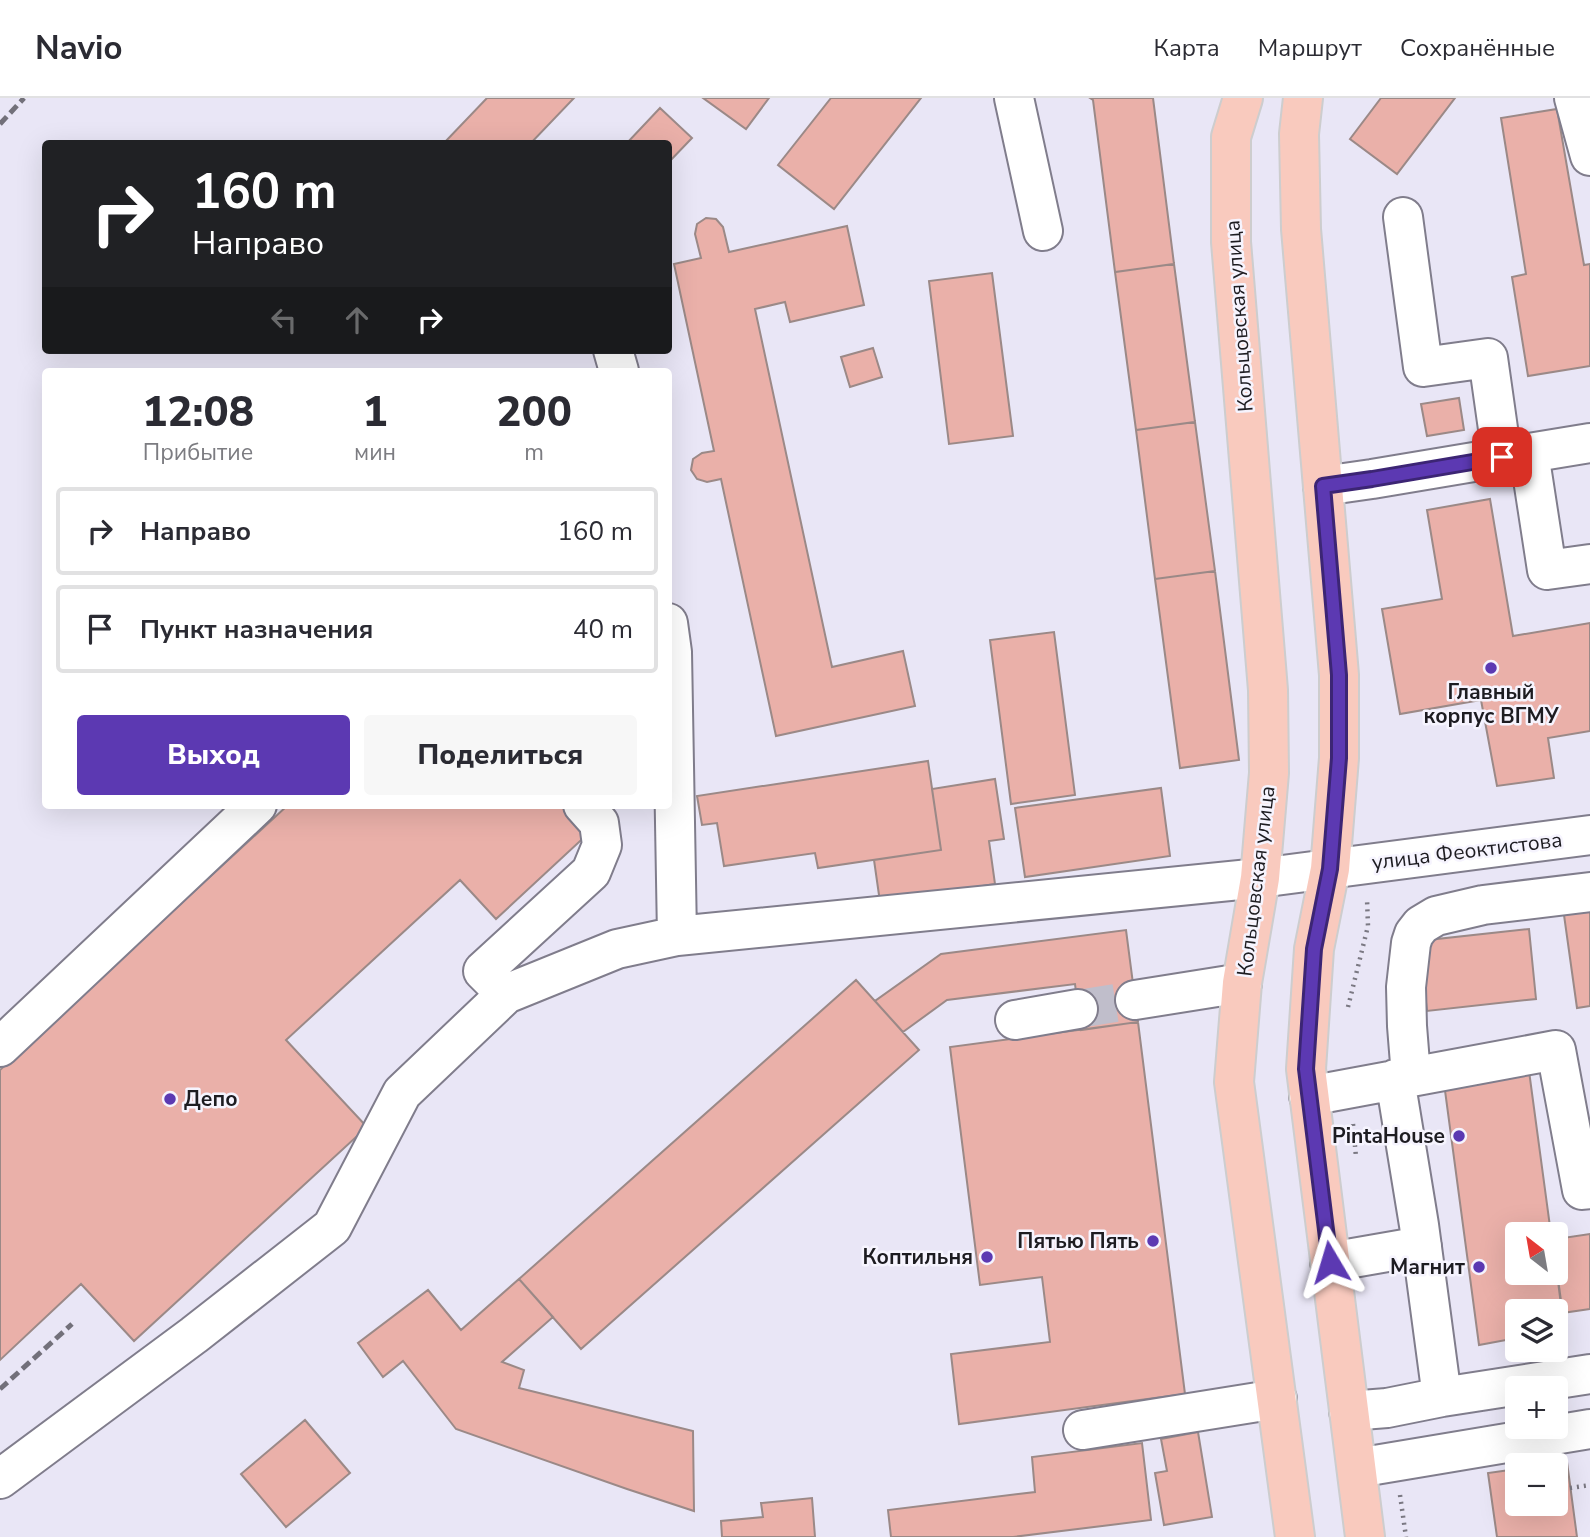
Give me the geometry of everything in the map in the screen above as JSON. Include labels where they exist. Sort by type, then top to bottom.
[{"type":"main road","name":"Кольцовская улица","points":[[1243,98],[1231,137],[1231,242],[1268,690],[1269,773],[1260,878],[1242,983],[1234,1082],[1295,1537]]},
{"type":"main road","points":[[1303,98],[1298,134],[1301,229],[1339,675],[1339,758],[1330,869],[1314,949],[1306,1069],[1365,1537]]},
{"type":"street","points":[[1014,98],[1043,231]]},
{"type":"street","points":[[1574,98],[1590,156]]},
{"type":"street","points":[[1403,218],[1423,367],[1488,358],[1547,570],[1590,564]]},
{"type":"street","points":[[1323,486],[1590,443]]},
{"type":"street","points":[[672,652],[677,936]]},
{"type":"street","points":[[0,1047],[253,809]]},
{"type":"street","points":[[0,1479],[194,1335],[332,1227],[402,1093],[506,994],[483,971],[591,872],[602,845],[599,823],[587,809]]},
{"type":"street","name":"улица Феоктистова","points":[[506,994],[617,949],[677,936],[1260,878],[1590,835]]},
{"type":"street","points":[[1442,1397],[1403,1078],[1407,1026],[1406,987],[1411,943],[1421,925],[1436,916],[1483,905],[1590,892]]},
{"type":"street","points":[[1135,1000],[1242,983]]},
{"type":"street","points":[[1015,1020],[1078,1009]]},
{"type":"street","points":[[1309,1096],[1556,1050],[1582,1190],[1590,1189]]},
{"type":"street","points":[[1330,1262],[1422,1246]]},
{"type":"street","points":[[1349,1411],[1387,1408],[1590,1374]]},
{"type":"street","points":[[1083,1430],[1277,1399]]},
{"type":"street","points":[[1357,1468],[1590,1429]]},
{"type":"path","points":[[1570,1488],[1590,1485]]},
{"type":"building","points":[[487,98],[574,98],[534,140],[447,140]]},
{"type":"building","points":[[703,98],[769,98],[746,129]]},
{"type":"building","points":[[831,98],[921,98],[834,209],[778,165]]},
{"type":"building","points":[[1090,98],[1153,98],[1174,264],[1115,272],[1093,100]]},
{"type":"building","points":[[1381,98],[1455,98],[1397,174],[1350,139]]},
{"type":"building","points":[[660,108],[692,138],[672,159],[672,140],[630,140]]},
{"type":"building","points":[[1557,109],[1584,265],[1590,264],[1590,366],[1528,376],[1512,277],[1526,274],[1501,118]]},
{"type":"building","points":[[706,218],[716,219],[723,227],[729,252],[847,226],[864,305],[790,322],[785,302],[755,309],[832,667],[903,651],[915,706],[776,736],[721,479],[707,482],[697,479],[691,470],[693,459],[702,453],[714,451],[674,264],[701,258],[695,234],[697,224]]},
{"type":"building","points":[[1174,264],[1195,422],[1136,430],[1115,272]]},
{"type":"building","points":[[992,273],[1013,436],[949,444],[929,281]]},
{"type":"building","points":[[873,348],[882,377],[850,387],[841,357]]},
{"type":"building","points":[[1459,398],[1464,430],[1427,436],[1421,404]]},
{"type":"building","points":[[1195,422],[1215,571],[1155,579],[1136,430]]},
{"type":"building","name":"Главный корпус ВГМУ","points":[[1490,499],[1513,636],[1590,623],[1590,731],[1548,738],[1554,778],[1497,786],[1481,700],[1400,714],[1382,609],[1442,599],[1427,510]]},
{"type":"building","points":[[1215,571],[1239,760],[1180,768],[1155,579]]},
{"type":"building","points":[[1054,632],[1075,795],[1011,804],[990,640]]},
{"type":"building","points":[[928,761],[941,850],[818,868],[815,853],[724,866],[717,823],[702,825],[697,796]]},
{"type":"building","points":[[995,779],[1004,839],[989,841],[995,884],[880,902],[874,860],[941,850],[932,789]]},
{"type":"building","points":[[1161,788],[1170,856],[1025,877],[1015,808]]},
{"type":"building","name":"Депо","points":[[284,809],[572,809],[592,830],[496,919],[460,880],[286,1040],[367,1127],[134,1341],[81,1284],[0,1360],[0,1070]]},
{"type":"building","points":[[1590,911],[1590,1006],[1577,1008],[1564,915]]},
{"type":"building","points":[[1529,929],[1536,999],[1427,1011],[1419,941]]},
{"type":"building","points":[[1126,930],[1138,1022],[1081,1030],[1075,984],[947,1000],[903,1032],[875,1001],[941,954]]},
{"type":"building","points":[[856,980],[919,1050],[581,1349],[519,1279]]},
{"type":"building","points":[[1138,1022],[1185,1394],[959,1424],[951,1354],[1050,1342],[1042,1277],[980,1285],[950,1047]]},
{"type":"building","points":[[1529,1071],[1549,1222],[1505,1222],[1505,1285],[1559,1285],[1561,1299],[1505,1299],[1505,1340],[1479,1345],[1444,1083]]},
{"type":"building","points":[[1590,1234],[1590,1309],[1568,1312],[1568,1299],[1560,1299],[1558,1285],[1568,1285],[1568,1237]]},
{"type":"building","points":[[519,1279],[553,1317],[502,1362],[524,1370],[519,1388],[693,1431],[694,1511],[456,1429],[403,1361],[383,1377],[358,1343],[428,1290],[461,1330]]},
{"type":"building","points":[[305,1420],[350,1473],[286,1527],[241,1474]]},
{"type":"building","points":[[1198,1432],[1212,1517],[1164,1525],[1155,1473],[1167,1471],[1161,1439]]},
{"type":"building","points":[[1142,1443],[1151,1520],[1013,1537],[891,1537],[888,1510],[1035,1492],[1032,1457]]},
{"type":"building","points":[[1568,1470],[1577,1537],[1497,1537],[1488,1473],[1505,1471],[1505,1516],[1568,1516]]},
{"type":"building","points":[[812,1498],[815,1537],[722,1537],[721,1521],[763,1517],[761,1503]]},
{"type":"tunnel","points":[[1078,1009],[1135,1000]]},
{"type":"railway","points":[[0,124],[24,98]]},
{"type":"railway","points":[[0,1389],[72,1324]]},
{"type":"place","name":"Главный корпус ВГМУ","points":[[1491,668]]},
{"type":"place","name":"Депо","points":[[170,1099]]},
{"type":"place","name":"PintaHouse","points":[[1459,1136]]},
{"type":"place","name":"Пятью Пять","points":[[1153,1241]]},
{"type":"place","name":"Коптильня","points":[[987,1257]]},
{"type":"place","name":"Магнит","points":[[1479,1267]]},
{"type":"route","points":[[1330,1262],[1306,1069],[1314,949],[1330,869],[1339,758],[1339,675],[1323,486],[1502,457]]}]
